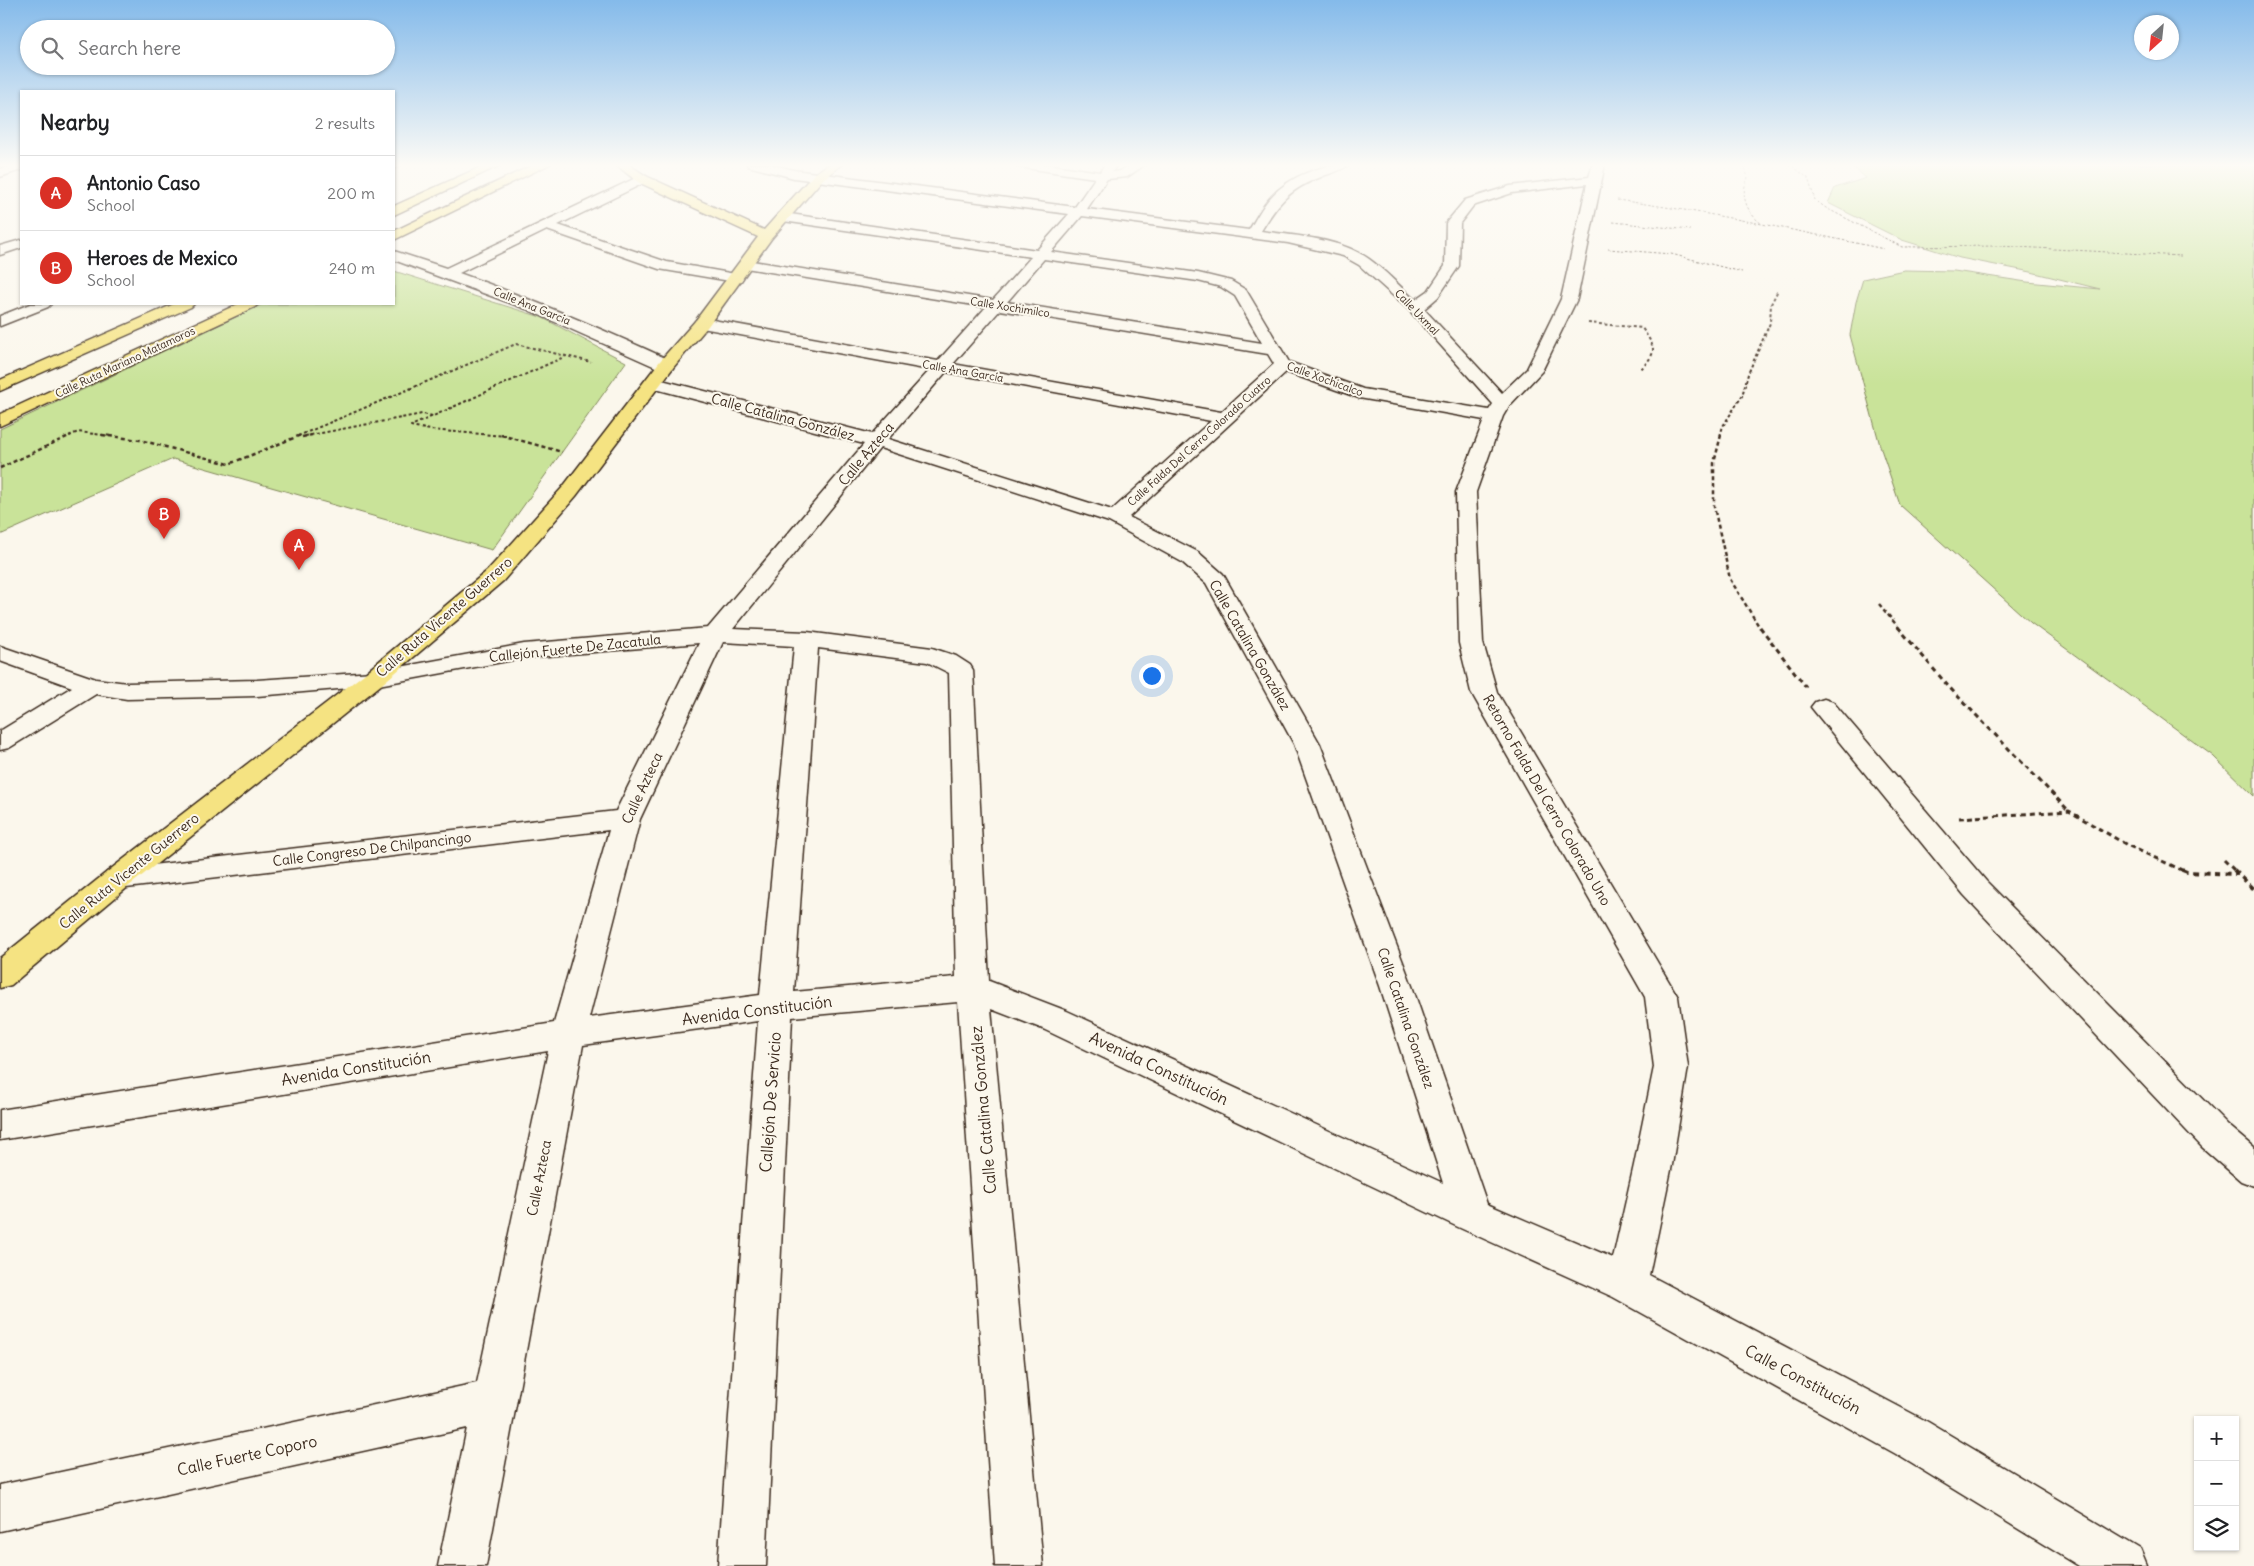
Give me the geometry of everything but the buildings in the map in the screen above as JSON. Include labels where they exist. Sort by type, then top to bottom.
[{"type":"main road","name":"Calle Ruta Vicente Guerrero","points":[[0,976],[118,879],[373,679],[496,576],[524,545],[702,323],[765,237]]},
{"type":"main road","name":"Calle Ruta Mariano Matamoros","points":[[0,386],[184,305]]},
{"type":"main road","name":"Calle Ruta Mariano Matamoros","points":[[0,421],[248,305]]},
{"type":"street","points":[[448,273],[521,237]]},
{"type":"street","points":[[581,237],[664,266],[741,271]]},
{"type":"street","name":"Calle Xochicalco","points":[[919,237],[1198,277],[1226,284],[1241,293],[1279,358],[1360,392],[1394,400],[1498,409]]},
{"type":"street","name":"Calle Azteca","points":[[462,1566],[568,1034],[626,819],[716,635],[876,441],[1056,237]]},
{"type":"street","name":"Calle Uxmal","points":[[1271,237],[1325,246],[1348,253],[1364,262],[1415,308],[1498,409]]},
{"type":"street","points":[[1415,308],[1432,294],[1452,266],[1453,237]]},
{"type":"street","name":"Retorno Falda Del Cerro Colorado Uno","points":[[1582,237],[1569,300],[1534,371],[1498,409],[1466,492],[1471,643],[1484,692],[1661,997],[1671,1067],[1653,1164],[1627,1284]]},
{"type":"street","points":[[0,251],[20,244]]},
{"type":"street","name":"Calle Ana García","points":[[395,255],[448,273],[603,334],[660,374]]},
{"type":"street","name":"Calle Xochimilco","points":[[741,271],[997,305],[1279,358]]},
{"type":"street","points":[[0,321],[40,305]]},
{"type":"street","name":"Calle Ana García","points":[[702,323],[1224,418]]},
{"type":"street","name":"Calle Falda Del Cerro Colorado Cuatro","points":[[1116,518],[1224,418],[1279,358]]},
{"type":"street","name":"Calle Catalina González","points":[[660,374],[1116,518],[1190,557],[1215,579],[1306,744],[1396,986],[1472,1215]]},
{"type":"street","name":"Callejón Fuerte De Zacatula","points":[[0,653],[92,686],[127,691],[257,688],[373,679],[524,651],[716,635],[807,639],[932,655],[947,661]]},
{"type":"street","name":"Callejón De Servicio","points":[[742,1566],[776,1006],[807,639]]},
{"type":"street","name":"Calle Catalina González","points":[[947,661],[962,670],[973,988],[1019,1566]]},
{"type":"street","points":[[0,742],[92,686]]},
{"type":"street","points":[[1824,707],[1975,888],[2215,1136],[2254,1170]]},
{"type":"street","name":"Calle Congreso De Chilpancingo","points":[[118,879],[626,819]]},
{"type":"street","name":"Avenida Constitución","points":[[0,1125],[568,1034],[776,1006],[973,988],[1055,1020],[1472,1215]]},
{"type":"street","name":"Calle Constitución","points":[[1472,1215],[1627,1284],[1912,1438],[2123,1566]]},
{"type":"street","name":"Calle Fuerte Coporo","points":[[0,1508],[494,1401]]},
{"type":"path","points":[[1830,237],[1884,249]]},
{"type":"path","points":[[1883,237],[1902,247],[2023,246],[2181,256]]},
{"type":"path","points":[[1580,247],[1671,254],[1742,272]]},
{"type":"path","points":[[1778,290],[1771,304],[1770,323],[1748,374],[1742,396],[1723,426],[1714,463],[1714,507],[1730,579],[1771,644],[1788,667],[1824,707]]},
{"type":"path","points":[[1559,319],[1642,328],[1654,346],[1653,356],[1640,370]]},
{"type":"path","points":[[0,468],[78,432],[140,440],[229,464],[516,344],[594,362]]},
{"type":"path","points":[[562,452],[501,435],[430,430],[411,426],[566,356]]},
{"type":"path","points":[[294,438],[422,414],[434,416]]},
{"type":"path","points":[[1879,604],[1948,686],[2069,811],[2084,818],[2127,845],[2187,872],[2238,874]]},
{"type":"path","points":[[1920,822],[2032,812],[2069,811]]},
{"type":"path","points":[[2224,860],[2254,889]]},
{"type":"green space","points":[[1896,237],[2254,237],[2254,796],[2213,756],[2031,623],[1900,505],[1881,449],[1850,335],[1856,302],[1863,279],[1904,270],[1954,271],[2027,282],[2100,289],[2031,272],[1960,258]]},
{"type":"green space","points":[[395,271],[541,317],[626,362],[492,550],[173,459],[0,535],[0,429],[261,305],[395,305]]},
{"type":"place","name":"Heroes de Mexico","points":[[164,539]]},
{"type":"place","name":"Antonio Caso","points":[[299,570]]}]
